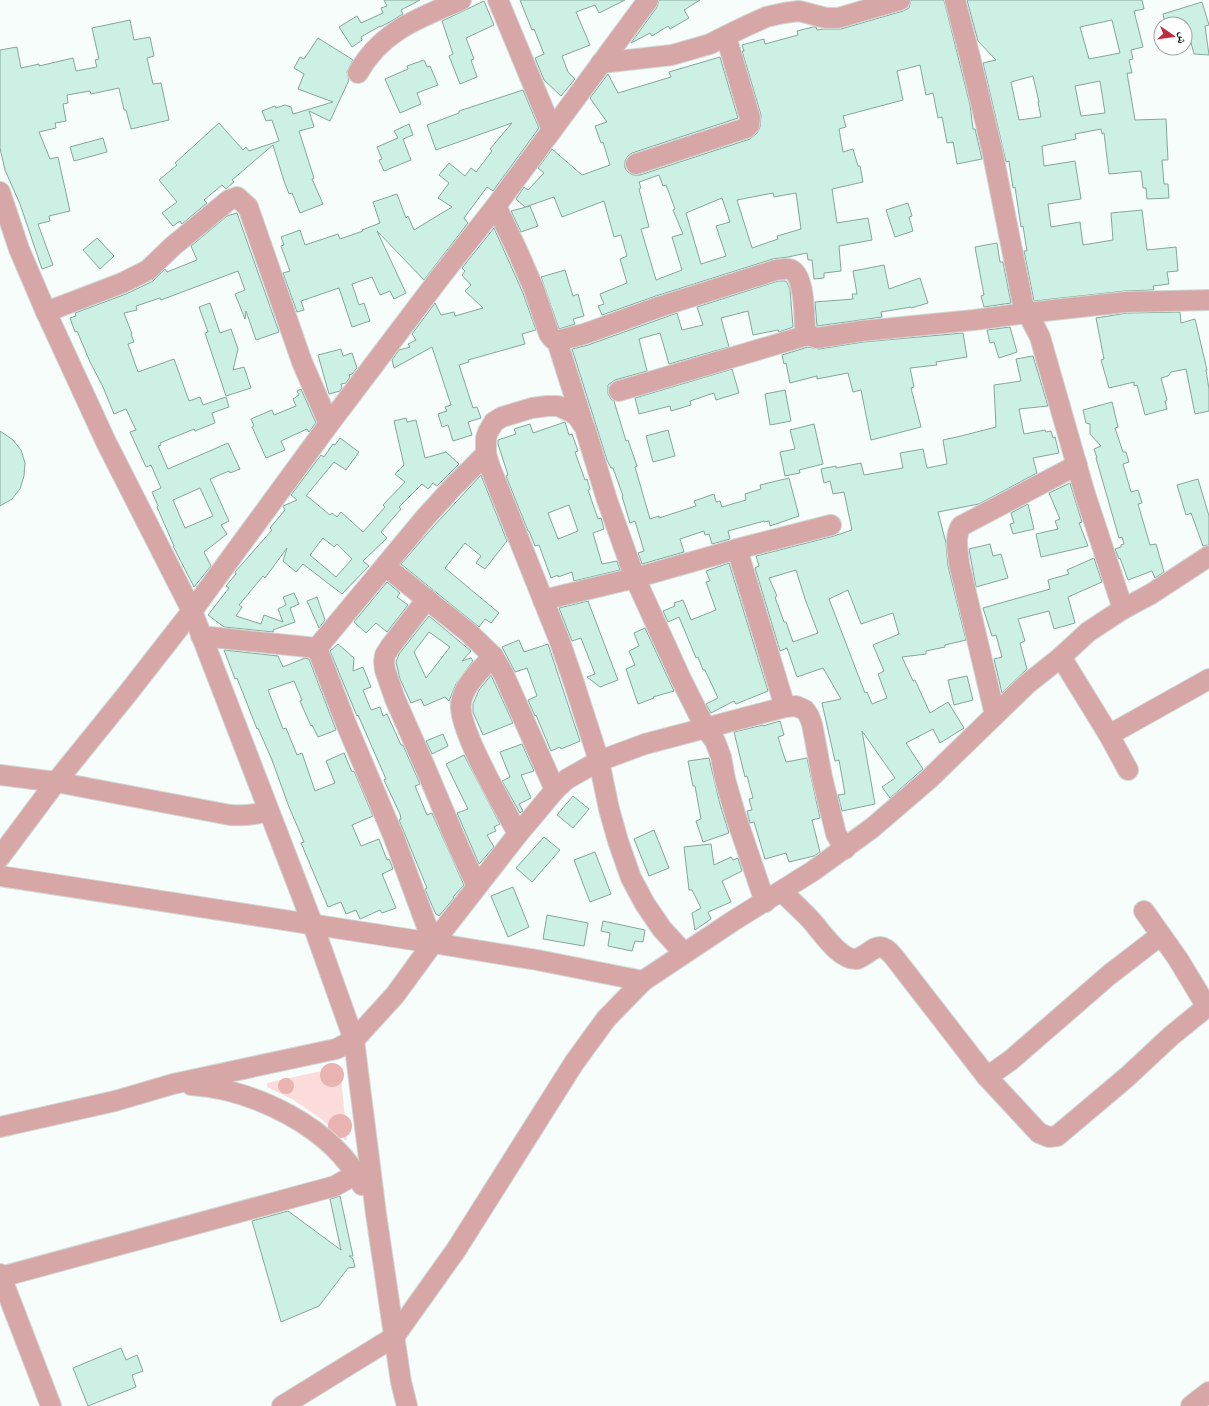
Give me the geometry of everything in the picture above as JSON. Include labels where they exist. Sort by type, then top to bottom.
[{"type":"street","points":[[358,74],[364,62],[392,33],[415,20],[461,0]]},
{"type":"street","points":[[498,0],[552,130]]},
{"type":"street","points":[[0,857],[56,782],[192,611],[441,276],[496,206],[648,0]]},
{"type":"street","points":[[601,63],[672,55],[710,44],[766,17],[784,13],[799,12],[826,18],[838,18],[900,0]]},
{"type":"street","points":[[954,0],[970,57],[992,150],[1023,304],[1026,313],[1040,337],[1105,557],[1123,609]]},
{"type":"street","points":[[636,164],[746,128],[749,125],[750,118],[726,36]]},
{"type":"street","points":[[0,192],[19,249],[46,312],[106,442],[192,611],[313,925],[354,1040],[376,1214],[401,1382],[407,1406]]},
{"type":"street","points":[[46,312],[122,283],[148,270],[217,208],[229,200],[240,198],[248,207],[302,362],[330,424]]},
{"type":"street","points":[[496,206],[534,289],[550,334],[553,339],[557,341],[607,500],[635,578],[681,679],[706,728],[715,742],[721,757],[736,817],[765,902]]},
{"type":"street","points":[[557,341],[584,334],[666,304],[776,270],[789,269],[796,272],[801,282],[805,328],[808,335]]},
{"type":"street","points":[[619,391],[808,335],[817,338],[862,331],[974,320],[1126,302],[1209,300]]},
{"type":"street","points":[[585,428],[577,416],[565,408],[558,406],[547,406],[515,412],[502,417],[494,422],[490,427],[486,438],[486,454],[504,505],[543,600],[574,684],[599,761],[609,809],[631,878],[645,904],[662,928],[684,954]]},
{"type":"street","points":[[318,648],[384,566],[440,502],[486,454]]},
{"type":"street","points":[[995,715],[959,563],[957,541],[958,531],[961,526],[1077,465]]},
{"type":"street","points":[[543,600],[635,578],[736,549],[831,525]]},
{"type":"street","points":[[736,549],[785,707]]},
{"type":"street","points":[[282,1406],[394,1337],[456,1250],[574,1063],[606,1019],[643,981],[782,892],[845,849],[872,828],[922,784],[1026,685],[1061,657],[1088,632],[1123,609],[1151,594],[1209,556]]},
{"type":"street","points":[[384,566],[469,632],[493,656],[504,675],[555,790]]},
{"type":"street","points":[[427,599],[385,655],[385,670],[395,699],[426,766],[460,850],[478,886]]},
{"type":"street","points":[[201,636],[318,648]]},
{"type":"street","points":[[318,648],[347,726],[393,835],[433,943]]},
{"type":"street","points":[[493,656],[472,680],[463,695],[461,713],[468,734],[518,834]]},
{"type":"street","points":[[1061,657],[1109,735],[1128,770]]},
{"type":"street","points":[[1109,735],[1209,679]]},
{"type":"street","points":[[0,1127],[115,1101],[173,1084],[336,1049],[354,1040],[396,995],[433,943],[518,834],[555,790],[567,779],[599,761],[645,744],[785,707],[796,706],[805,710],[812,724],[822,777],[836,834],[845,849]]},
{"type":"street","points":[[0,775],[56,782],[230,815],[243,816],[268,811]]},
{"type":"street","points":[[0,876],[433,943],[537,960],[643,981]]},
{"type":"street","points":[[782,892],[809,918],[829,942],[850,959],[854,960],[860,958],[878,947],[883,946],[886,948],[987,1077],[1039,1133],[1049,1137],[1057,1136],[1122,1082],[1171,1036],[1208,1006],[1178,959],[1144,911]]},
{"type":"street","points":[[987,1077],[1011,1060],[1109,975],[1161,935]]},
{"type":"street","points":[[173,1084],[206,1086],[231,1092],[261,1102],[288,1115],[313,1130],[335,1148],[356,1174],[376,1214]]},
{"type":"street","points":[[51,1406],[1,1276],[335,1186],[356,1174]]},
{"type":"street","points":[[1191,1406],[1209,1392]]},
{"type":"shaded area","points":[[332,1063],[337,1064],[343,1070],[343,1080],[337,1086],[332,1087],[327,1086],[321,1080],[320,1075],[321,1070],[327,1064]]},
{"type":"shaded area","points":[[340,1067],[347,1139],[345,1140],[320,1118],[292,1099],[267,1087],[267,1083]]},
{"type":"shaded area","points":[[286,1078],[292,1080],[294,1086],[292,1092],[286,1094],[280,1092],[278,1086],[280,1080]]},
{"type":"shaded area","points":[[340,1114],[345,1115],[351,1121],[351,1131],[345,1137],[340,1138],[335,1137],[329,1131],[328,1126],[329,1121],[335,1115]]},
{"type":"building","points":[[384,0],[420,0],[401,10],[403,14],[361,37],[362,40],[352,47],[339,27],[357,16],[361,23],[383,13],[381,8],[387,6]]},
{"type":"building","points":[[520,0],[625,0],[599,13],[595,5],[576,12],[590,45],[562,56],[568,72],[575,79],[561,96],[544,80],[535,58],[544,54],[534,29],[532,30]]},
{"type":"building","points":[[659,0],[700,0],[684,10],[689,18],[670,29],[668,26],[652,36],[650,33],[631,43],[657,7]]},
{"type":"building","points":[[911,0],[944,0],[970,105],[973,129],[975,129],[982,159],[957,164],[953,142],[947,143],[942,117],[938,118],[933,93],[926,95],[920,65],[897,71],[903,100],[843,116],[846,127],[839,129],[843,152],[853,149],[858,166],[860,166],[863,182],[832,189],[837,223],[868,218],[872,240],[839,246],[841,271],[824,273],[824,278],[814,279],[812,260],[808,260],[807,253],[773,259],[656,296],[602,315],[598,306],[604,304],[600,294],[627,283],[620,259],[627,256],[621,235],[614,237],[604,201],[562,217],[554,197],[525,207],[516,199],[524,187],[528,190],[544,173],[538,168],[552,149],[582,175],[610,165],[603,142],[601,143],[595,126],[607,122],[590,98],[608,74],[618,93],[671,77],[669,72],[720,57],[738,118],[632,153],[625,161],[625,168],[633,175],[640,175],[750,139],[757,133],[760,127],[761,115],[742,51],[744,51],[742,45],[764,39],[765,44],[798,35],[797,31],[813,27],[816,27],[817,30],[841,29],[909,8]],"holes":[[[659,175],[663,186],[666,185],[675,209],[673,210],[683,234],[672,237],[682,270],[656,280],[641,229],[649,227],[639,189],[641,188],[639,182]],[[773,193],[774,197],[796,193],[801,229],[777,236],[778,239],[752,248],[737,200]],[[722,198],[730,222],[716,226],[726,256],[701,264],[686,213]]]},
{"type":"building","points":[[967,0],[1142,0],[1144,9],[1134,11],[1143,47],[1131,50],[1133,59],[1129,60],[1132,73],[1127,73],[1135,120],[1166,119],[1168,160],[1162,160],[1164,184],[1168,184],[1169,198],[1147,199],[1146,188],[1143,188],[1141,171],[1109,174],[1104,133],[1102,134],[1101,129],[1075,134],[1076,139],[1042,146],[1044,166],[1075,161],[1081,199],[1048,204],[1051,227],[1080,222],[1083,245],[1113,240],[1111,213],[1142,210],[1147,250],[1176,247],[1178,271],[1167,272],[1169,284],[1153,286],[1154,290],[1125,291],[1034,301],[1024,251],[1027,251],[1023,226],[1021,227],[1015,187],[1013,188],[1009,161],[1006,162],[983,63],[996,60],[978,41]],"holes":[[[1112,20],[1120,53],[1089,59],[1080,27]],[[1033,76],[1041,117],[1019,120],[1011,82]],[[1100,81],[1105,113],[1081,116],[1075,86]]]},
{"type":"building","points":[[484,1],[494,25],[466,38],[474,59],[471,60],[477,77],[460,84],[449,56],[453,54],[442,21]]},
{"type":"building","points":[[1202,2],[1209,25],[1205,26],[1209,55],[1194,54],[1193,16],[1163,16],[1163,14]]},
{"type":"building","points":[[130,20],[134,40],[150,37],[154,56],[147,58],[153,84],[161,83],[169,120],[131,129],[126,110],[124,110],[119,88],[91,94],[90,91],[67,95],[68,103],[63,104],[66,121],[55,123],[56,128],[39,132],[50,159],[58,157],[70,211],[49,216],[50,221],[38,224],[53,265],[42,269],[20,204],[5,170],[0,148],[0,50],[17,47],[21,68],[39,64],[39,66],[73,58],[76,71],[97,67],[95,60],[99,59],[92,28]]},
{"type":"building","points":[[318,38],[353,60],[347,72],[349,80],[330,121],[309,111],[314,127],[299,131],[314,178],[312,179],[323,204],[300,213],[292,193],[289,194],[273,145],[232,180],[234,182],[226,189],[222,185],[204,200],[207,203],[182,224],[180,221],[173,226],[162,213],[177,202],[159,180],[177,165],[175,163],[219,123],[243,150],[246,147],[249,151],[279,141],[272,120],[266,121],[262,111],[275,106],[276,108],[285,105],[291,107],[293,114],[333,102],[298,89],[304,74],[294,68],[300,57],[304,59]]},
{"type":"building","points":[[424,60],[427,67],[430,66],[438,85],[417,93],[421,104],[400,113],[385,79],[408,69],[407,66]]},
{"type":"building","points":[[523,90],[539,128],[493,191],[487,187],[464,218],[468,223],[424,280],[377,231],[406,293],[394,299],[390,291],[380,295],[372,277],[352,284],[359,305],[364,303],[370,321],[352,327],[339,288],[301,301],[304,310],[297,312],[283,273],[290,271],[281,246],[284,245],[281,237],[300,230],[305,245],[338,234],[340,239],[363,231],[362,230],[380,223],[373,202],[397,194],[406,218],[408,216],[414,230],[452,207],[438,198],[449,183],[439,175],[449,163],[465,176],[471,168],[476,172],[492,151],[490,149],[512,123],[436,150],[427,125],[459,113],[459,111]]},
{"type":"building","points":[[409,124],[413,135],[403,139],[411,160],[384,171],[379,160],[382,159],[377,147],[398,138],[394,131]]},
{"type":"building","points":[[103,138],[107,152],[74,161],[70,147]]},
{"type":"building","points":[[908,203],[912,216],[909,217],[913,231],[895,237],[886,210]]},
{"type":"building","points":[[530,206],[538,226],[521,232],[511,211]]},
{"type":"building","points":[[237,213],[279,332],[256,340],[246,311],[245,319],[235,294],[245,290],[238,271],[161,300],[160,298],[136,306],[137,310],[124,313],[134,342],[128,344],[138,372],[174,359],[189,401],[200,397],[203,405],[226,397],[229,407],[212,413],[215,423],[195,431],[194,429],[160,443],[161,445],[158,446],[168,469],[228,443],[240,469],[230,473],[229,471],[210,479],[229,521],[221,525],[227,534],[204,552],[211,566],[194,587],[173,546],[157,507],[158,506],[152,492],[161,488],[151,465],[146,467],[130,432],[136,430],[126,409],[114,414],[77,331],[75,332],[70,318],[76,316],[75,313],[126,294],[153,281],[165,269],[167,272],[197,260],[191,246],[227,216]],"holes":[[[200,488],[213,516],[185,528],[173,500]]]},
{"type":"building","points":[[494,228],[523,293],[536,330],[522,334],[525,344],[468,360],[469,362],[459,365],[473,408],[477,407],[481,418],[468,422],[472,435],[453,441],[448,425],[442,427],[438,414],[447,411],[445,407],[451,405],[432,347],[394,368],[392,360],[399,350],[410,347],[408,344],[416,340],[412,334],[435,303],[441,315],[454,312],[455,316],[483,308],[465,291],[471,285],[462,275],[465,271],[462,268]]},
{"type":"building","points":[[97,238],[114,256],[100,269],[83,250]]},
{"type":"building","points":[[997,243],[1000,262],[1003,262],[1011,303],[984,307],[981,296],[984,295],[975,247]]},
{"type":"building","points":[[884,265],[889,289],[920,278],[928,303],[911,308],[881,312],[882,317],[817,326],[815,302],[853,299],[852,294],[857,294],[853,271]]},
{"type":"building","points":[[565,270],[573,296],[578,294],[584,316],[573,319],[575,324],[559,329],[541,277]]},
{"type":"building","points":[[778,281],[786,281],[790,289],[793,327],[779,332],[778,330],[753,335],[748,311],[721,318],[729,347],[669,364],[660,333],[639,339],[647,371],[615,380],[608,385],[608,394],[614,401],[626,441],[628,440],[637,466],[635,467],[650,519],[659,516],[659,518],[696,506],[694,501],[714,494],[716,502],[720,501],[722,507],[746,500],[745,494],[761,489],[760,485],[789,478],[799,516],[770,526],[769,521],[764,521],[728,531],[730,539],[712,544],[709,534],[705,535],[704,531],[680,539],[684,552],[642,564],[638,553],[644,551],[635,521],[630,523],[623,496],[613,468],[611,468],[607,460],[572,349],[588,345],[677,313],[682,330],[703,325],[697,307]]},
{"type":"building","points":[[210,303],[220,333],[231,329],[238,349],[233,370],[244,367],[251,388],[226,396],[205,333],[208,332],[199,307]]},
{"type":"building","points":[[1180,312],[1181,323],[1195,319],[1207,370],[1209,411],[1195,414],[1186,369],[1171,372],[1168,376],[1161,378],[1167,400],[1165,401],[1167,409],[1145,415],[1137,385],[1134,386],[1134,382],[1109,388],[1101,360],[1104,359],[1096,318],[1127,313]]},
{"type":"building","points":[[1010,327],[1017,352],[999,358],[994,342],[990,343],[987,330]]},
{"type":"building","points":[[963,333],[967,357],[936,362],[937,365],[910,368],[914,387],[911,388],[921,427],[871,440],[861,390],[853,392],[848,373],[817,379],[817,376],[790,383],[786,363],[784,364],[782,355],[808,347],[819,349],[863,342]]},
{"type":"building","points":[[341,349],[343,356],[352,353],[357,368],[352,374],[349,375],[350,377],[346,383],[341,384],[342,388],[340,391],[329,394],[318,355]]},
{"type":"building","points":[[1033,356],[1048,406],[1019,409],[1024,434],[1045,430],[1046,432],[1051,431],[1053,438],[1055,437],[1059,453],[1033,458],[1037,473],[979,504],[938,512],[946,543],[948,566],[966,640],[926,651],[926,654],[902,657],[913,681],[915,680],[930,713],[948,702],[964,728],[940,743],[933,729],[906,743],[923,769],[890,798],[882,787],[895,778],[862,731],[875,804],[842,811],[838,795],[845,794],[839,760],[835,761],[822,703],[841,699],[823,668],[797,677],[787,648],[780,651],[755,568],[759,566],[756,556],[852,530],[844,492],[833,494],[830,481],[824,483],[821,469],[836,466],[836,468],[861,463],[864,475],[903,468],[900,453],[923,449],[927,468],[947,464],[943,440],[996,427],[994,385],[1021,381],[1016,359]],"holes":[[[796,570],[818,633],[793,642],[786,622],[784,622],[775,597],[777,596],[769,578]],[[848,590],[861,624],[893,613],[899,634],[873,645],[884,671],[878,674],[887,698],[872,704],[867,692],[865,693],[829,599]]]},
{"type":"building","points":[[732,369],[739,393],[716,400],[714,393],[690,401],[691,405],[671,411],[670,406],[639,414],[635,398]]},
{"type":"building","points":[[301,389],[316,423],[309,432],[307,429],[281,441],[285,450],[266,458],[252,427],[254,426],[251,419],[272,410],[274,415],[296,406],[293,399],[299,395],[297,391]]},
{"type":"building","points":[[785,390],[791,421],[770,425],[765,394]]},
{"type":"building","points":[[1112,402],[1118,427],[1115,428],[1123,452],[1126,452],[1129,462],[1123,464],[1131,492],[1138,490],[1142,503],[1138,504],[1150,545],[1156,544],[1164,572],[1155,578],[1152,571],[1128,580],[1115,549],[1124,544],[1122,537],[1119,538],[1096,458],[1094,449],[1101,446],[1090,434],[1090,424],[1086,423],[1083,410]]},
{"type":"building","points":[[406,418],[407,422],[416,420],[425,458],[446,452],[459,464],[437,486],[433,483],[428,489],[422,484],[399,507],[401,509],[381,532],[387,538],[363,561],[369,566],[342,594],[303,564],[296,572],[283,561],[287,548],[265,578],[263,576],[239,605],[242,607],[236,616],[261,624],[264,615],[283,622],[278,609],[286,605],[283,597],[294,593],[299,604],[290,608],[295,622],[273,630],[273,632],[224,627],[208,615],[229,588],[226,586],[236,574],[235,572],[272,530],[270,528],[285,510],[283,506],[297,500],[291,495],[321,455],[324,457],[333,444],[335,445],[340,438],[359,452],[346,470],[334,462],[306,496],[330,515],[332,513],[337,517],[341,512],[363,532],[385,507],[383,505],[405,482],[395,474],[404,465],[394,421]],"holes":[[[323,538],[334,547],[337,544],[352,559],[336,577],[310,555]]]},
{"type":"building","points":[[565,422],[569,435],[572,434],[578,451],[575,452],[585,480],[587,479],[590,489],[588,490],[598,519],[601,518],[604,529],[593,533],[602,564],[617,561],[620,570],[574,581],[572,572],[551,578],[539,545],[535,546],[506,476],[508,475],[498,444],[498,440],[516,434],[514,429],[530,424],[533,433]],"holes":[[[569,505],[578,531],[558,539],[548,513]]]},
{"type":"building","points":[[814,424],[823,464],[799,470],[800,473],[785,476],[780,452],[795,449],[790,430]]},
{"type":"building","points":[[668,430],[675,456],[653,462],[646,436]]},
{"type":"building","points":[[0,431],[13,440],[21,450],[25,463],[24,476],[20,489],[12,499],[0,506]]},
{"type":"building","points":[[481,475],[507,541],[485,569],[476,563],[481,556],[465,543],[445,568],[499,613],[491,623],[485,619],[479,627],[401,564]]},
{"type":"building","points":[[1198,479],[1209,516],[1209,545],[1203,546],[1191,513],[1186,515],[1177,485]]},
{"type":"building","points":[[1070,483],[1082,522],[1079,523],[1088,546],[1041,557],[1036,534],[1058,529],[1055,521],[1060,519],[1049,493]]},
{"type":"building","points":[[1028,504],[1034,529],[1013,534],[1010,524],[1014,523],[1011,513]]},
{"type":"building","points":[[990,544],[993,556],[1001,554],[1008,578],[976,587],[969,549]]},
{"type":"building","points":[[1094,558],[1102,582],[1068,597],[1075,623],[1054,629],[1049,611],[1018,619],[1025,641],[1020,643],[1027,669],[1002,693],[994,659],[1002,657],[996,635],[992,636],[983,608],[1050,589],[1048,580],[1069,574],[1067,570]]},
{"type":"building","points":[[729,563],[768,691],[736,704],[734,701],[711,713],[706,704],[718,698],[705,670],[703,670],[698,657],[696,658],[679,617],[668,622],[663,611],[675,606],[674,603],[683,600],[691,620],[716,610],[706,582],[710,581],[706,571]]},
{"type":"building","points":[[387,582],[400,593],[397,597],[408,605],[387,632],[376,623],[366,633],[354,622]]},
{"type":"building","points":[[317,597],[325,620],[319,628],[307,601]]},
{"type":"building","points":[[588,601],[618,680],[600,687],[587,677],[595,674],[581,638],[572,641],[559,608]]},
{"type":"building","points":[[429,616],[471,651],[462,661],[471,658],[473,661],[456,684],[449,701],[445,697],[424,706],[421,699],[411,703],[400,679],[396,662],[399,654]],"holes":[[[429,632],[450,647],[426,678],[414,652]]]},
{"type":"building","points":[[645,628],[674,691],[653,697],[654,698],[638,704],[626,669],[635,665],[629,651],[639,646],[634,633]]},
{"type":"building","points":[[519,640],[524,652],[548,644],[580,741],[561,749],[560,747],[551,751],[528,700],[537,696],[527,668],[515,672],[502,647]]},
{"type":"building","points":[[338,644],[354,658],[353,671],[363,667],[371,687],[363,690],[371,710],[380,707],[383,716],[387,714],[401,745],[403,745],[420,784],[415,786],[427,815],[432,813],[464,885],[439,916],[436,914],[425,889],[427,888],[399,820],[401,819],[400,814],[384,780],[386,779],[358,715],[357,716],[330,651]]},
{"type":"building","points":[[224,650],[278,656],[283,667],[305,658],[309,659],[336,730],[318,737],[312,725],[311,726],[300,701],[302,700],[294,681],[268,690],[283,729],[286,728],[297,755],[302,753],[315,791],[335,783],[326,761],[344,753],[352,772],[354,771],[373,816],[352,825],[361,846],[379,839],[387,860],[389,859],[393,869],[382,874],[396,908],[382,913],[380,910],[360,919],[356,910],[346,914],[341,902],[328,907],[301,843],[304,842],[289,807],[272,760],[258,728],[257,729],[237,678],[235,679]]},
{"type":"building","points":[[491,675],[513,723],[483,735],[473,712],[473,704],[479,690]]},
{"type":"building","points":[[967,676],[973,700],[954,705],[948,680]]},
{"type":"building","points":[[780,721],[784,735],[778,737],[786,762],[807,758],[820,818],[812,820],[820,852],[814,856],[789,862],[786,853],[765,859],[754,822],[750,823],[747,811],[752,810],[749,799],[753,798],[747,776],[745,777],[734,732]]},
{"type":"building","points":[[443,734],[448,746],[432,754],[426,741]]},
{"type":"building","points":[[522,744],[534,771],[521,775],[531,798],[519,804],[523,811],[520,813],[502,781],[510,777],[500,752]]},
{"type":"building","points":[[464,755],[500,824],[494,827],[496,831],[487,835],[494,847],[479,864],[457,813],[468,809],[446,764]]},
{"type":"building","points":[[709,758],[720,804],[729,833],[703,842],[696,821],[701,819],[695,786],[693,786],[688,761]]},
{"type":"building","points":[[573,796],[589,809],[573,828],[557,815]]},
{"type":"building","points":[[654,830],[669,868],[649,876],[634,839]]},
{"type":"building","points":[[544,837],[560,850],[532,882],[516,868]]},
{"type":"building","points":[[711,844],[714,865],[731,857],[733,860],[738,858],[742,871],[722,881],[731,902],[708,912],[711,919],[695,930],[692,913],[701,908],[692,890],[689,890],[684,847]]},
{"type":"building","points":[[595,852],[611,894],[590,902],[574,860]]},
{"type":"building","points":[[513,887],[529,927],[508,937],[491,896]]},
{"type":"building","points":[[547,915],[588,923],[584,946],[543,939]]},
{"type":"building","points":[[603,921],[645,930],[643,942],[635,941],[632,951],[608,946],[610,933],[601,931]]},
{"type":"building","points":[[340,1196],[353,1256],[349,1256],[353,1259],[355,1267],[348,1268],[319,1306],[281,1322],[252,1221],[288,1211],[341,1250],[330,1199]]},
{"type":"building","points":[[121,1348],[126,1360],[137,1355],[143,1371],[132,1375],[136,1387],[88,1406],[73,1368]]}]
